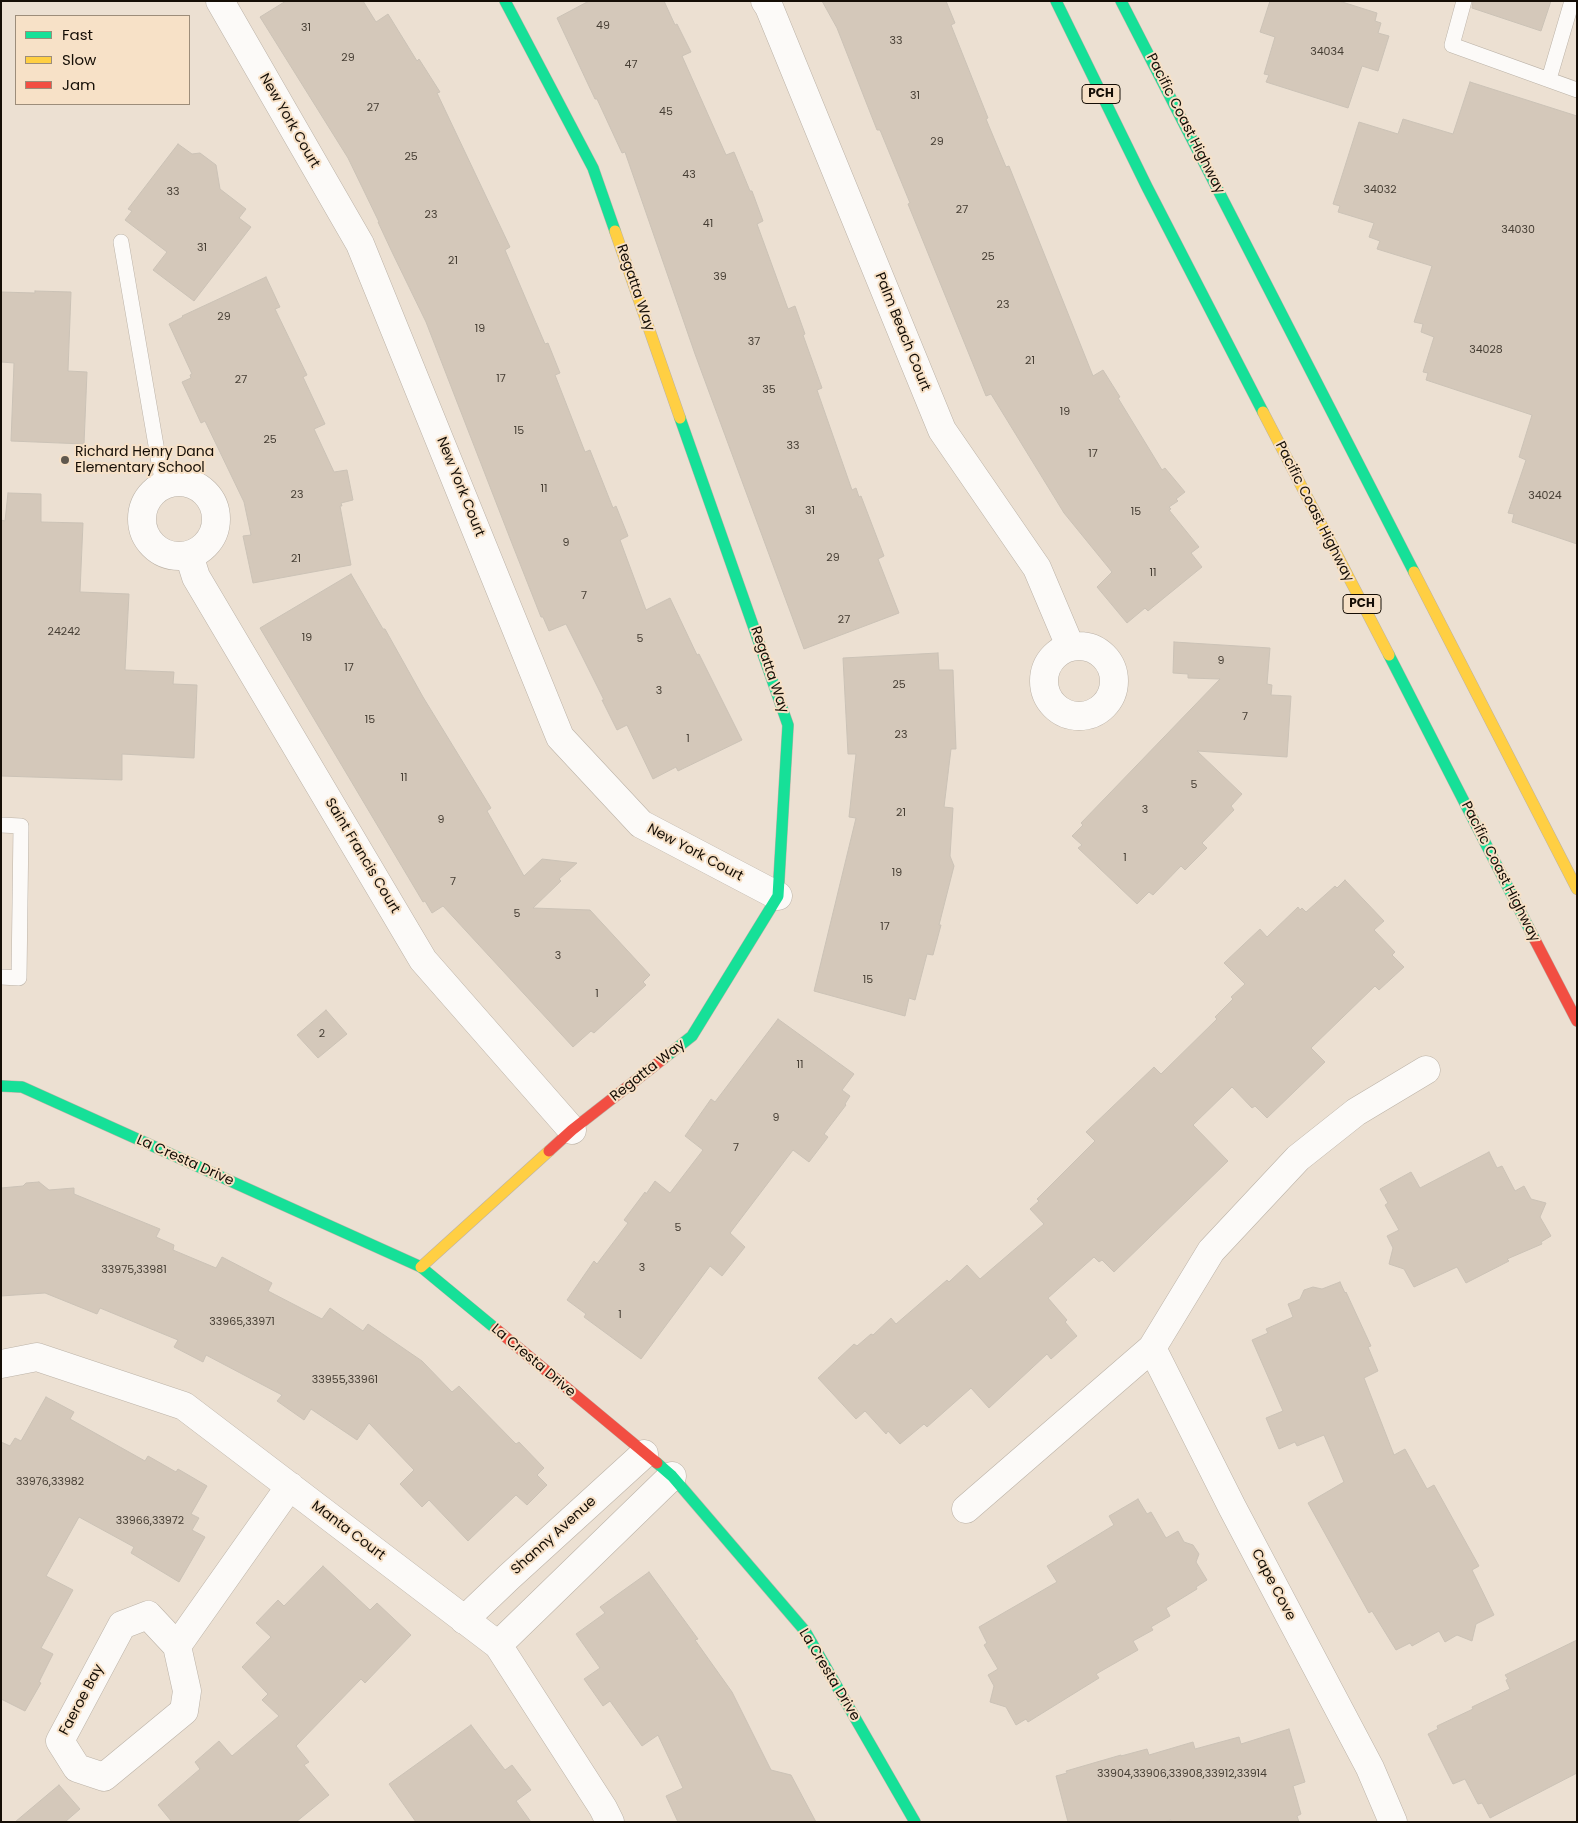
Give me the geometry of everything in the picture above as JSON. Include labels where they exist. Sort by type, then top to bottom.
[{"type":"main road","name":"Regatta Way","points":[[421,1267],[572,1130],[692,1036],[778,896],[788,725],[592,168],[505,1]]},
{"type":"main road","name":"Pacific Coast Highway","points":[[1056,1],[1152,196],[1577,1021]]},
{"type":"main road","name":"Pacific Coast Highway","points":[[1121,1],[1577,889]]},
{"type":"main road","name":"La Cresta Drive","points":[[1,1086],[22,1087],[421,1267],[672,1476],[805,1632],[915,1822]]},
{"type":"street","name":"New York Court","points":[[220,1],[360,244],[560,737],[641,824],[778,896]]},
{"type":"street","name":"Palm Beach Court","points":[[765,1],[770,7],[942,430],[1036,568],[1070,646]]},
{"type":"street","points":[[184,482],[198,486],[208,496],[216,509],[216,524],[212,538],[202,549],[189,555],[174,556],[160,552],[149,542],[142,529],[141,514],[146,500],[156,489],[163,486],[169,483],[184,482]]},
{"type":"street","name":"Saint Francis Court","points":[[189,555],[196,577],[423,960],[572,1130]]},
{"type":"street","points":[[966,1510],[1152,1348],[1211,1251],[1298,1158],[1356,1112],[1426,1070]]},
{"type":"street","name":"Cape Cove","points":[[1152,1348],[1232,1506],[1370,1768],[1393,1822]]},
{"type":"street","name":"Manta Court","points":[[1,1364],[38,1357],[184,1406],[498,1645],[603,1808],[610,1822]]},
{"type":"street","name":"Shanny Avenue","points":[[464,1620],[509,1576],[644,1454]]},
{"type":"street","points":[[498,1645],[672,1476]]},
{"type":"street","points":[[177,1646],[290,1486]]},
{"type":"street","name":"Faeroe Bay","points":[[148,1615],[177,1646],[187,1691],[184,1711],[104,1777],[77,1768],[60,1741],[122,1625],[148,1615]]},
{"type":"lane","points":[[1464,1],[1452,45],[1577,90]]},
{"type":"lane","points":[[1549,79],[1572,1]]},
{"type":"lane","points":[[121,242],[163,486]]},
{"type":"lane","points":[[1,825],[21,826],[19,978],[1,976]]},
{"type":"building","points":[[286,1],[363,1],[376,22],[388,14],[417,61],[419,59],[440,92],[437,93],[510,247],[505,250],[545,344],[548,343],[560,373],[555,375],[585,452],[590,450],[613,508],[616,506],[628,536],[620,540],[646,610],[670,598],[697,655],[699,654],[742,740],[678,771],[676,767],[653,779],[627,725],[617,730],[566,624],[549,631],[543,617],[541,617],[426,322],[379,222],[348,158],[260,17]]},
{"type":"building","points":[[589,1],[664,1],[675,25],[677,24],[691,52],[682,56],[726,155],[734,152],[750,191],[752,191],[763,221],[757,224],[788,309],[795,306],[822,388],[817,390],[852,490],[856,488],[859,497],[861,496],[884,556],[878,559],[899,613],[804,649],[695,354],[625,152],[622,153],[557,18]]},
{"type":"building","points":[[822,1],[946,1],[955,23],[951,25],[988,118],[986,119],[1006,167],[1009,166],[1093,376],[1103,370],[1162,470],[1165,468],[1185,492],[1176,499],[1178,501],[1169,507],[1171,509],[1169,510],[1199,547],[1191,553],[1202,567],[1148,611],[1145,608],[1127,623],[1097,587],[1112,572],[1064,513],[991,394],[986,396],[880,130],[877,130],[837,28]]},
{"type":"building","points":[[1270,1],[1339,1],[1377,13],[1375,21],[1381,23],[1378,33],[1389,36],[1378,71],[1362,66],[1348,108],[1266,82],[1269,75],[1264,74],[1275,37],[1260,32]]},
{"type":"building","points":[[1473,1],[1551,1],[1541,31],[1472,8]]},
{"type":"building","points":[[1470,82],[1577,116],[1577,544],[1512,522],[1514,514],[1508,513],[1526,460],[1519,457],[1532,415],[1426,380],[1428,373],[1423,372],[1434,337],[1421,332],[1423,324],[1414,322],[1432,266],[1377,249],[1380,241],[1369,237],[1374,223],[1338,212],[1340,206],[1333,204],[1359,122],[1398,134],[1403,119],[1453,134]]},
{"type":"building","points":[[178,144],[192,154],[200,153],[216,165],[220,189],[246,209],[239,218],[251,227],[194,301],[153,270],[167,252],[125,220],[132,211],[128,209]]},
{"type":"building","points":[[266,277],[280,307],[275,309],[307,375],[303,377],[325,424],[314,429],[334,472],[347,470],[353,500],[341,503],[342,506],[340,506],[351,565],[253,583],[243,536],[251,535],[244,502],[205,421],[201,423],[182,382],[191,378],[190,375],[192,374],[169,324],[182,316]]},
{"type":"building","points":[[35,291],[71,292],[68,371],[87,372],[84,444],[11,441],[14,363],[1,362],[1,292],[35,293]]},
{"type":"building","points":[[8,493],[41,494],[41,522],[83,523],[80,592],[129,594],[125,670],[174,672],[173,684],[197,685],[194,758],[122,754],[122,780],[1,776],[1,520],[5,521]]},
{"type":"building","points":[[351,574],[491,808],[487,811],[524,876],[542,859],[577,863],[559,879],[561,881],[533,908],[590,910],[650,975],[643,982],[646,985],[594,1033],[591,1031],[573,1047],[443,906],[432,913],[425,901],[423,902],[260,628]]},
{"type":"building","points":[[1174,642],[1270,648],[1267,684],[1272,685],[1271,695],[1291,696],[1287,757],[1197,751],[1242,794],[1231,806],[1234,810],[1202,843],[1207,848],[1185,870],[1181,866],[1153,895],[1149,892],[1137,904],[1078,848],[1082,845],[1072,836],[1083,825],[1081,823],[1220,679],[1188,678],[1188,674],[1173,673]]},
{"type":"building","points":[[938,653],[939,670],[953,670],[956,749],[951,749],[944,807],[953,808],[950,856],[954,866],[933,955],[927,954],[915,1000],[909,998],[905,1016],[814,991],[856,818],[849,817],[856,754],[848,754],[843,658]]},
{"type":"building","points":[[1345,880],[1384,921],[1374,930],[1395,952],[1392,955],[1404,967],[1379,990],[1375,986],[1311,1048],[1325,1062],[1267,1118],[1255,1106],[1252,1108],[1232,1087],[1193,1125],[1228,1161],[1114,1272],[1102,1260],[1099,1262],[1094,1257],[1048,1298],[1067,1320],[1065,1322],[1077,1336],[1051,1359],[1047,1354],[989,1408],[971,1388],[927,1427],[924,1424],[900,1444],[888,1431],[886,1434],[865,1411],[856,1419],[818,1378],[854,1344],[857,1346],[871,1334],[873,1335],[891,1318],[896,1324],[947,1280],[949,1282],[967,1265],[980,1279],[1044,1224],[1030,1209],[1039,1201],[1037,1199],[1095,1141],[1086,1132],[1154,1067],[1161,1074],[1217,1019],[1215,1017],[1233,999],[1231,997],[1245,984],[1224,963],[1260,929],[1267,937],[1298,907],[1306,912],[1335,886],[1337,888]]},
{"type":"building","points":[[326,1010],[347,1034],[318,1058],[297,1035]]},
{"type":"building","points":[[778,1019],[854,1074],[842,1090],[850,1096],[846,1105],[824,1134],[828,1137],[809,1162],[793,1150],[730,1233],[745,1247],[722,1276],[710,1266],[641,1359],[584,1317],[586,1314],[567,1300],[594,1261],[597,1264],[628,1223],[624,1220],[645,1192],[646,1194],[655,1181],[670,1193],[703,1150],[685,1136],[711,1099],[715,1102]]},
{"type":"building","points":[[1489,1152],[1497,1168],[1502,1166],[1515,1191],[1524,1186],[1531,1199],[1546,1203],[1540,1217],[1551,1236],[1541,1242],[1542,1244],[1507,1259],[1509,1261],[1466,1283],[1457,1267],[1414,1287],[1404,1269],[1389,1264],[1393,1248],[1387,1236],[1399,1230],[1385,1205],[1388,1203],[1380,1189],[1411,1172],[1420,1188]]},
{"type":"building","points":[[39,1182],[49,1190],[74,1188],[74,1194],[160,1229],[156,1237],[174,1245],[173,1250],[216,1268],[222,1257],[272,1283],[268,1291],[322,1319],[330,1308],[363,1331],[368,1324],[422,1361],[452,1392],[459,1386],[516,1444],[519,1442],[544,1468],[537,1475],[547,1485],[527,1505],[516,1495],[468,1541],[429,1500],[422,1507],[400,1484],[414,1470],[369,1423],[357,1440],[311,1409],[304,1420],[277,1401],[282,1395],[206,1355],[203,1362],[174,1347],[178,1340],[100,1308],[97,1314],[45,1293],[1,1296],[1,1188]]},
{"type":"building","points":[[1340,1282],[1371,1346],[1368,1347],[1378,1371],[1364,1378],[1394,1455],[1405,1449],[1427,1489],[1434,1485],[1479,1566],[1472,1570],[1494,1615],[1476,1624],[1472,1641],[1457,1635],[1445,1642],[1439,1631],[1412,1646],[1410,1643],[1396,1650],[1372,1611],[1369,1613],[1308,1503],[1344,1482],[1324,1435],[1297,1446],[1295,1442],[1279,1449],[1266,1418],[1283,1411],[1252,1340],[1268,1333],[1266,1329],[1293,1317],[1288,1304],[1300,1299],[1304,1290],[1313,1287],[1322,1289]]},
{"type":"building","points":[[46,1397],[74,1412],[70,1419],[145,1461],[148,1456],[176,1472],[178,1469],[207,1486],[191,1514],[199,1518],[192,1530],[205,1537],[179,1582],[131,1553],[134,1547],[79,1517],[46,1576],[73,1590],[41,1648],[53,1654],[39,1682],[41,1683],[25,1711],[1,1699],[1,1442],[10,1446],[15,1438],[21,1441]]},
{"type":"building","points":[[1138,1499],[1147,1514],[1151,1512],[1166,1538],[1178,1531],[1184,1542],[1193,1545],[1199,1554],[1196,1562],[1207,1580],[1196,1587],[1197,1589],[1166,1608],[1170,1616],[1151,1627],[1153,1630],[1133,1641],[1138,1650],[1096,1674],[1099,1678],[1028,1722],[1026,1719],[1016,1725],[1006,1707],[990,1702],[994,1686],[988,1675],[998,1669],[984,1645],[987,1643],[979,1627],[1057,1582],[1047,1566],[1114,1525],[1109,1516]]},
{"type":"building","points":[[323,1566],[370,1610],[377,1603],[411,1635],[365,1683],[361,1679],[296,1746],[309,1762],[304,1765],[329,1795],[296,1822],[172,1822],[158,1805],[200,1769],[195,1762],[219,1741],[232,1756],[279,1716],[262,1700],[268,1694],[242,1667],[271,1637],[256,1623],[278,1600],[284,1606]]},
{"type":"building","points":[[649,1572],[698,1639],[695,1640],[732,1692],[771,1770],[791,1775],[816,1822],[678,1822],[666,1796],[683,1788],[658,1735],[642,1746],[610,1701],[603,1706],[584,1679],[600,1668],[576,1634],[605,1613],[600,1607]]},
{"type":"building","points":[[1577,1640],[1577,1773],[1490,1818],[1482,1803],[1478,1804],[1465,1779],[1453,1784],[1428,1734],[1438,1729],[1437,1726],[1510,1689],[1505,1675]]},
{"type":"building","points":[[471,1725],[505,1770],[512,1765],[531,1790],[516,1801],[531,1822],[416,1822],[389,1784]]},
{"type":"building","points":[[1289,1729],[1305,1782],[1293,1786],[1301,1814],[1297,1816],[1299,1822],[1171,1822],[1171,1820],[1164,1822],[1068,1822],[1056,1776],[1067,1773],[1066,1771],[1147,1749],[1149,1755],[1193,1742],[1195,1749],[1239,1737],[1241,1744]]},
{"type":"building","points":[[59,1785],[80,1809],[65,1822],[15,1822]]},
{"type":"traffic: fast","points":[[505,1],[593,168],[615,231]]},
{"type":"traffic: fast","points":[[1056,1],[1147,187],[1263,412]]},
{"type":"traffic: fast","points":[[1121,1],[1414,572]]},
{"type":"traffic: fast","points":[[663,1059],[692,1036],[778,896],[788,725],[680,418]]},
{"type":"traffic: fast","points":[[1389,655],[1535,940]]},
{"type":"traffic: fast","points":[[1,1086],[22,1087],[421,1267],[496,1329]]},
{"type":"traffic: fast","points":[[657,1463],[672,1476],[805,1631],[915,1822]]},
{"type":"traffic: slow","points":[[615,231],[680,418]]},
{"type":"traffic: slow","points":[[1263,412],[1389,655]]},
{"type":"traffic: slow","points":[[1414,572],[1577,889]]},
{"type":"traffic: slow","points":[[421,1267],[549,1151]]},
{"type":"traffic: jam","points":[[1535,940],[1577,1021]]},
{"type":"traffic: jam","points":[[549,1151],[572,1130],[663,1059]]},
{"type":"traffic: jam","points":[[496,1329],[657,1463]]},
{"type":"place","name":"Richard Henry Dana Elementary School","points":[[65,460]]}]
